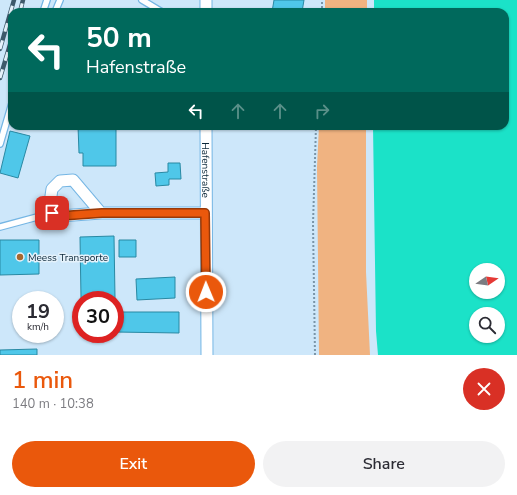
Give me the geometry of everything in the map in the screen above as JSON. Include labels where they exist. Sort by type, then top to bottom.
[{"type":"street","name":"Hafenstraße","points":[[206,130],[206,355]]},
{"type":"street","points":[[102,213],[73,180],[60,181],[52,189],[50,202],[52,213],[60,216],[102,213],[205,213]]},
{"type":"lane","points":[[142,0],[155,8]]},
{"type":"lane","points":[[0,144],[8,117]]},
{"type":"lane","points":[[0,227],[52,213]]},
{"type":"path","points":[[315,355],[313,217],[316,130]]},
{"type":"shaded area","points":[[325,0],[367,0],[367,8],[325,8]]},
{"type":"shaded area","points":[[374,0],[517,0],[517,355],[378,355],[376,331],[373,130],[509,130],[509,8],[374,8]]},
{"type":"shaded area","points":[[319,130],[366,130],[366,272],[370,355],[319,355],[317,167]]},
{"type":"building","points":[[274,0],[304,0],[303,8],[273,8]]},
{"type":"building","points":[[78,130],[116,130],[116,166],[83,166],[83,153],[79,153]]},
{"type":"building","points":[[10,131],[30,136],[18,178],[0,173]]},
{"type":"building","points":[[168,163],[180,163],[181,179],[169,179],[169,185],[156,186],[155,173],[168,172]]},
{"type":"building","points":[[114,236],[115,291],[81,291],[80,237]]},
{"type":"building","name":"Meess Transporte","points":[[0,240],[39,240],[39,274],[0,275]]},
{"type":"building","points":[[119,240],[136,240],[136,257],[119,257]]},
{"type":"building","points":[[175,277],[175,298],[137,300],[136,279]]},
{"type":"building","points":[[124,312],[179,312],[179,333],[124,332]]},
{"type":"building","points":[[37,349],[37,355],[0,355],[0,350]]},
{"type":"railway","points":[[12,8],[14,0]]},
{"type":"railway","points":[[21,8],[23,0]]},
{"type":"railway","points":[[0,49],[8,21]]},
{"type":"railway","points":[[0,78],[8,51]]},
{"type":"place","name":"Meess Transporte","points":[[20,257]]},
{"type":"route","points":[[52,213],[60,216],[102,213],[205,213],[206,292]]}]
